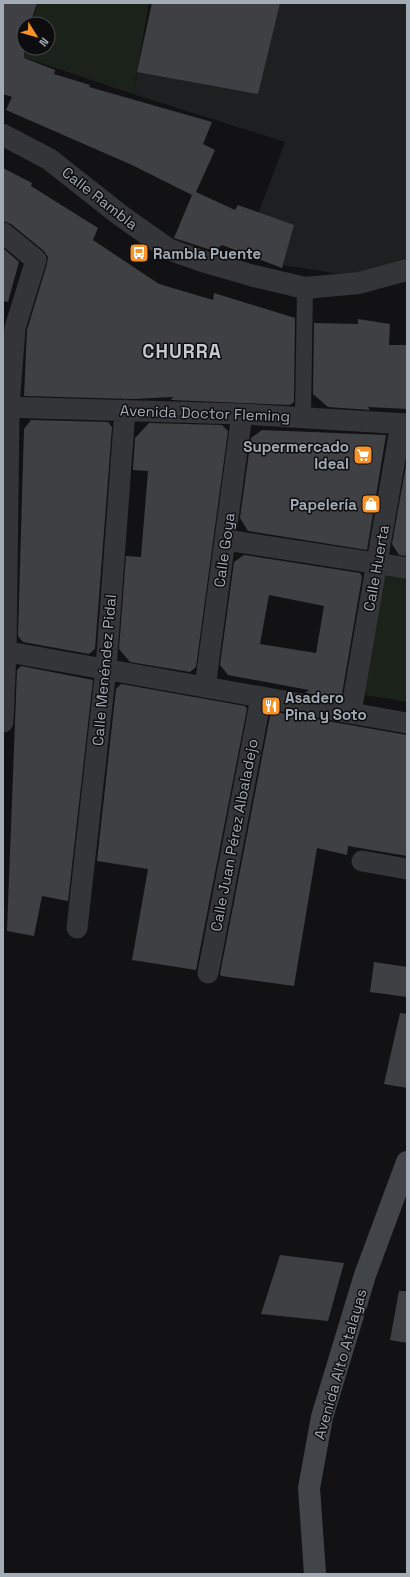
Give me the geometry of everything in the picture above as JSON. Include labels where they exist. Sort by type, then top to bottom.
[{"type":"main road","name":"Avenida Alto Atalayas","points":[[315,1574],[309,1488],[322,1417],[365,1275],[407,1162]]},
{"type":"street","name":"Calle Rambla","points":[[3,135],[49,159],[120,215],[168,249],[254,276],[305,288],[359,283],[407,270]]},
{"type":"street","points":[[3,233],[36,260],[15,328],[6,407],[5,651],[3,722]]},
{"type":"street","points":[[303,417],[305,288]]},
{"type":"street","name":"Avenida Doctor Fleming","points":[[6,407],[242,414],[404,424]]},
{"type":"street","name":"Calle Menéndez Pidal","points":[[77,928],[106,668],[125,410]]},
{"type":"street","name":"Calle Goya","points":[[205,687],[242,414]]},
{"type":"street","name":"Calle Huerta","points":[[351,712],[377,563],[404,424]]},
{"type":"street","points":[[226,540],[407,568]]},
{"type":"street","points":[[5,651],[407,723]]},
{"type":"street","name":"Calle Juan Pérez Albaladejo","points":[[208,973],[261,698]]},
{"type":"street","points":[[362,861],[407,869]]},
{"type":"shaded area","points":[[38,3],[149,3],[133,94],[20,56],[56,56],[56,16],[34,16]]},
{"type":"shaded area","points":[[152,3],[407,3],[407,263],[352,276],[283,265],[293,225],[258,214],[285,142],[133,94]]},
{"type":"shaded area","points":[[384,570],[407,576],[407,702],[364,695]]},
{"type":"building","points":[[3,3],[37,3],[33,16],[16,16],[16,56],[24,56],[24,58],[55,70],[54,74],[90,85],[89,87],[212,122],[203,144],[215,150],[196,192],[235,210],[238,205],[294,225],[282,268],[222,245],[214,251],[174,238],[192,195],[132,165],[6,110],[12,97],[3,94]]},
{"type":"building","points":[[152,3],[280,3],[258,94],[137,72]]},
{"type":"building","points":[[3,168],[32,183],[31,186],[98,228],[93,240],[159,284],[213,300],[214,293],[295,318],[294,402],[290,405],[171,400],[173,397],[133,399],[24,396],[27,330],[48,257],[44,251],[11,224],[3,221]]},
{"type":"building","points":[[3,248],[19,262],[8,302],[3,301]]},
{"type":"building","points":[[358,319],[390,324],[389,345],[407,345],[407,409],[368,407],[370,410],[328,407],[313,394],[314,323],[358,324]]},
{"type":"building","points":[[31,420],[108,422],[112,427],[95,649],[89,654],[23,642],[18,636],[24,429]]},
{"type":"building","points":[[149,423],[222,425],[228,431],[196,667],[190,672],[130,662],[119,649],[126,556],[141,557],[148,471],[133,470],[135,438]]},
{"type":"building","points":[[262,430],[386,435],[367,550],[248,531],[240,518],[251,438]]},
{"type":"building","points":[[406,465],[407,556],[399,555],[392,544]]},
{"type":"building","points":[[244,555],[360,573],[362,577],[342,694],[337,698],[305,693],[309,690],[228,675],[220,665],[234,562]],"holes":[[[269,595],[324,606],[316,653],[260,644]]]},
{"type":"building","points":[[21,666],[93,680],[68,901],[42,896],[34,936],[7,931],[17,670]]},
{"type":"building","points":[[121,684],[245,706],[247,709],[196,970],[132,960],[148,869],[97,861],[116,689]]},
{"type":"building","points":[[276,712],[407,735],[407,856],[348,846],[347,855],[317,848],[294,986],[221,976],[220,974],[270,716]]},
{"type":"building","points":[[374,962],[407,967],[407,997],[370,992]]},
{"type":"building","points":[[400,1013],[407,1014],[407,1088],[384,1084]]},
{"type":"building","points":[[280,1255],[344,1263],[328,1321],[261,1314]]},
{"type":"building","points":[[399,1291],[407,1291],[407,1343],[390,1340]]},
{"type":"place","name":"Rambla Puente","points":[[139,253]]},
{"type":"place","name":"Supermercado Ideal","points":[[363,455]]},
{"type":"place","name":"Papelería","points":[[371,504]]},
{"type":"place","name":"Asadero Pina y Soto","points":[[271,706]]},
{"type":"district","name":"CHURRA","points":[[182,351]]}]
